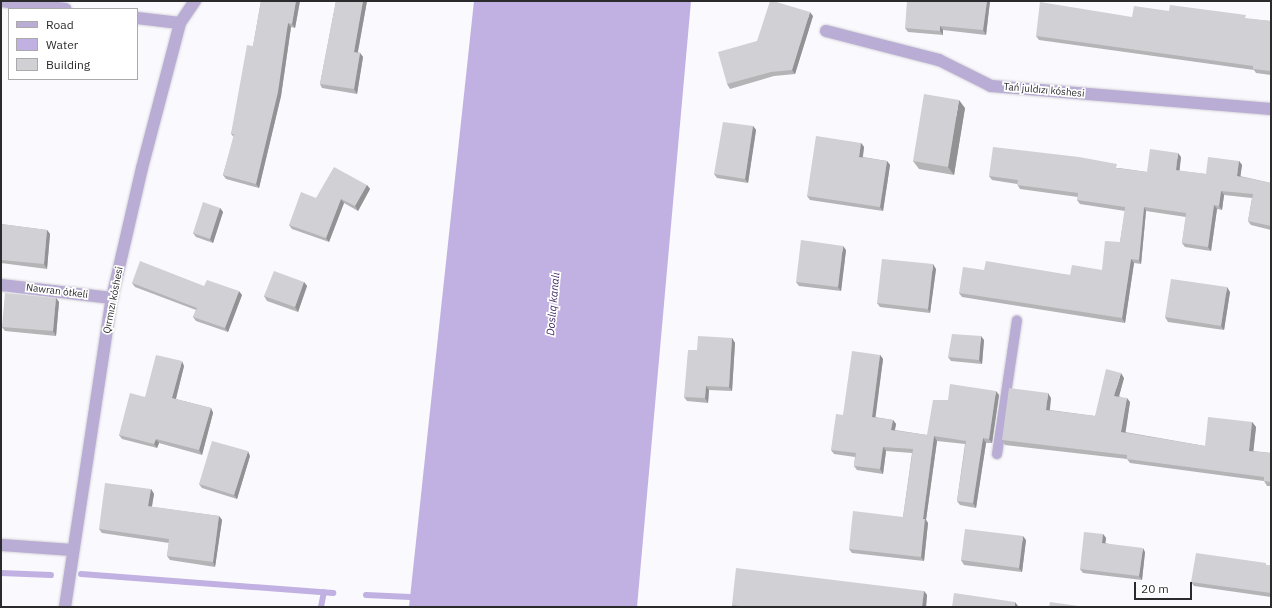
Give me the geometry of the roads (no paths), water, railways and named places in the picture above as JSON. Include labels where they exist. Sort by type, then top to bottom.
[{"type":"street","points":[[1,1],[58,8]]},
{"type":"street","name":"Qırmızı kóshesi","points":[[65,607],[112,298],[142,168],[180,23],[195,1]]},
{"type":"street","points":[[138,18],[180,23]]},
{"type":"street","name":"Tań juldızı kóshesi","points":[[826,30],[939,60],[991,86],[1271,109]]},
{"type":"street","name":"Nawran ótkeli","points":[[1,285],[112,298]]},
{"type":"street","points":[[1,545],[73,550]]},
{"type":"lane","points":[[997,454],[1017,320]]},
{"type":"water","name":"Doslıq kanalı","points":[[474,1],[691,1],[637,607],[409,607]]},
{"type":"waterway","points":[[1,573],[51,575]]},
{"type":"waterway","points":[[81,574],[333,593]]},
{"type":"waterway","points":[[321,607],[324,592]]},
{"type":"waterway","points":[[366,595],[410,597]]}]
